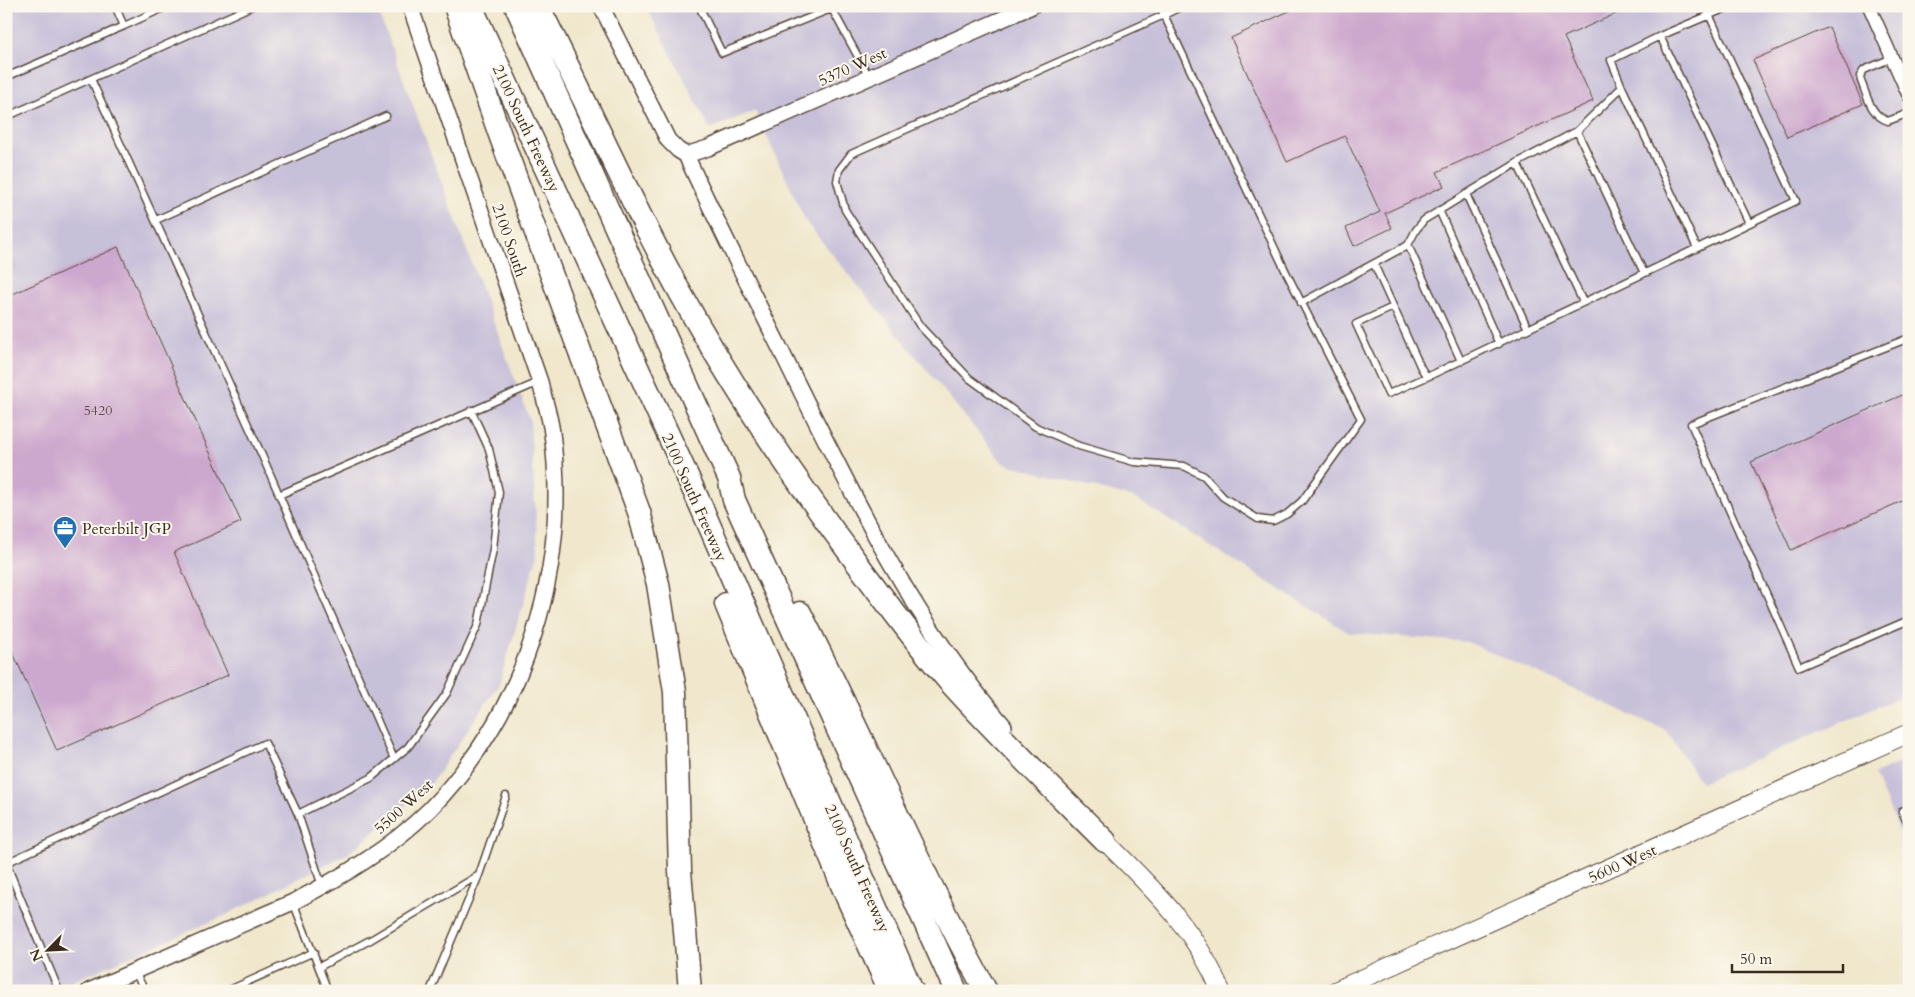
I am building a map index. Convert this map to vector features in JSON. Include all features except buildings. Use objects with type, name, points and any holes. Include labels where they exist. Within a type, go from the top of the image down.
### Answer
[{"type":"highway","points":[[455,6],[500,135],[639,512],[658,584],[675,692],[680,871],[690,991]]},
{"type":"highway","name":"2100 South Freeway","points":[[471,6],[700,504],[912,991]]},
{"type":"highway","points":[[516,6],[729,478],[828,666],[919,862],[986,991]]},
{"type":"highway","points":[[538,6],[620,175],[682,295],[738,390],[807,496],[905,627],[947,678],[985,721],[1105,841]]},
{"type":"highway","points":[[729,478],[734,500],[956,991]]},
{"type":"highway","points":[[700,504],[709,565],[847,897],[890,991]]},
{"type":"main road","name":"5600 West","points":[[1335,991],[1909,733]]},
{"type":"main road","points":[[1105,841],[1181,920],[1202,951],[1221,991]]},
{"type":"street","name":"2100 South","points":[[410,6],[540,382],[552,433],[556,490]]},
{"type":"street","points":[[601,6],[668,140],[678,150],[686,154],[837,463],[868,524],[909,593],[950,656],[996,717],[1105,841]]},
{"type":"street","name":"5370 West","points":[[686,154],[708,148],[1032,6]]},
{"type":"street","points":[[1869,6],[1909,96]]},
{"type":"street","name":"5500 West","points":[[89,991],[293,902],[323,887],[389,844],[429,810],[455,780],[486,738],[516,684],[536,631],[548,582],[555,535],[556,490]]},
{"type":"lane","points":[[115,6],[124,26]]},
{"type":"lane","points":[[6,117],[252,6]]},
{"type":"lane","points":[[699,6],[722,53],[833,7],[870,78]]},
{"type":"lane","points":[[1160,6],[1164,15],[1301,302],[1360,419],[1302,501],[1287,514],[1273,521],[1258,519],[1223,497],[1204,476],[1184,466],[1134,462],[1079,446],[1036,427],[969,378],[920,326],[845,210],[837,181],[839,170],[851,154],[1164,15],[1182,6]]},
{"type":"lane","points":[[1393,307],[1356,324],[1388,394],[1499,344],[1796,200],[1705,6]]},
{"type":"lane","points":[[1697,248],[1622,87],[1612,60],[1660,36],[1731,6]]},
{"type":"lane","points":[[6,77],[163,7]]},
{"type":"lane","points":[[1660,36],[1749,223]]},
{"type":"lane","points":[[1892,58],[1864,70],[1860,76],[1861,81],[1872,109],[1878,116],[1888,121],[1909,113]]},
{"type":"lane","points":[[91,79],[279,495],[394,759]]},
{"type":"lane","points":[[1301,302],[1408,245],[1416,230],[1439,210],[1517,163],[1577,131],[1622,87]]},
{"type":"lane","points":[[156,220],[386,116]]},
{"type":"lane","points":[[1577,131],[1644,273]]},
{"type":"lane","points":[[1517,163],[1583,302]]},
{"type":"lane","points":[[1466,194],[1528,329]]},
{"type":"lane","points":[[1439,210],[1499,344]]},
{"type":"lane","points":[[1408,245],[1461,361]]},
{"type":"lane","points":[[1374,264],[1421,368],[1429,376]]},
{"type":"lane","points":[[1909,338],[1691,424],[1799,666],[1909,620]]},
{"type":"lane","points":[[279,495],[471,410],[540,382]]},
{"type":"lane","points":[[298,814],[371,778],[408,747],[447,693],[480,621],[493,549],[500,492],[489,449],[471,410]]},
{"type":"lane","points":[[59,991],[6,863],[265,743],[298,814],[323,887]]},
{"type":"lane","points":[[430,991],[479,875],[506,796]]},
{"type":"lane","points":[[1909,808],[1902,811],[1909,827]]},
{"type":"lane","points":[[319,967],[372,939],[479,875]]},
{"type":"lane","points":[[293,902],[328,991]]},
{"type":"lane","points":[[228,991],[314,952]]},
{"type":"lane","points":[[135,971],[145,991]]},
{"type":"shaded area","points":[[6,6],[376,6],[530,420],[538,554],[499,684],[431,784],[349,853],[224,916],[51,991],[6,991]]},
{"type":"shaded area","points":[[646,6],[1909,6],[1909,693],[1701,783],[1667,731],[1468,642],[1349,633],[1134,498],[1003,463],[806,222],[755,111],[710,129]]},
{"type":"shaded area","points":[[1909,759],[1909,852],[1874,774]]},
{"type":"place","name":"Peterbilt JGP","points":[[65,549]]}]
